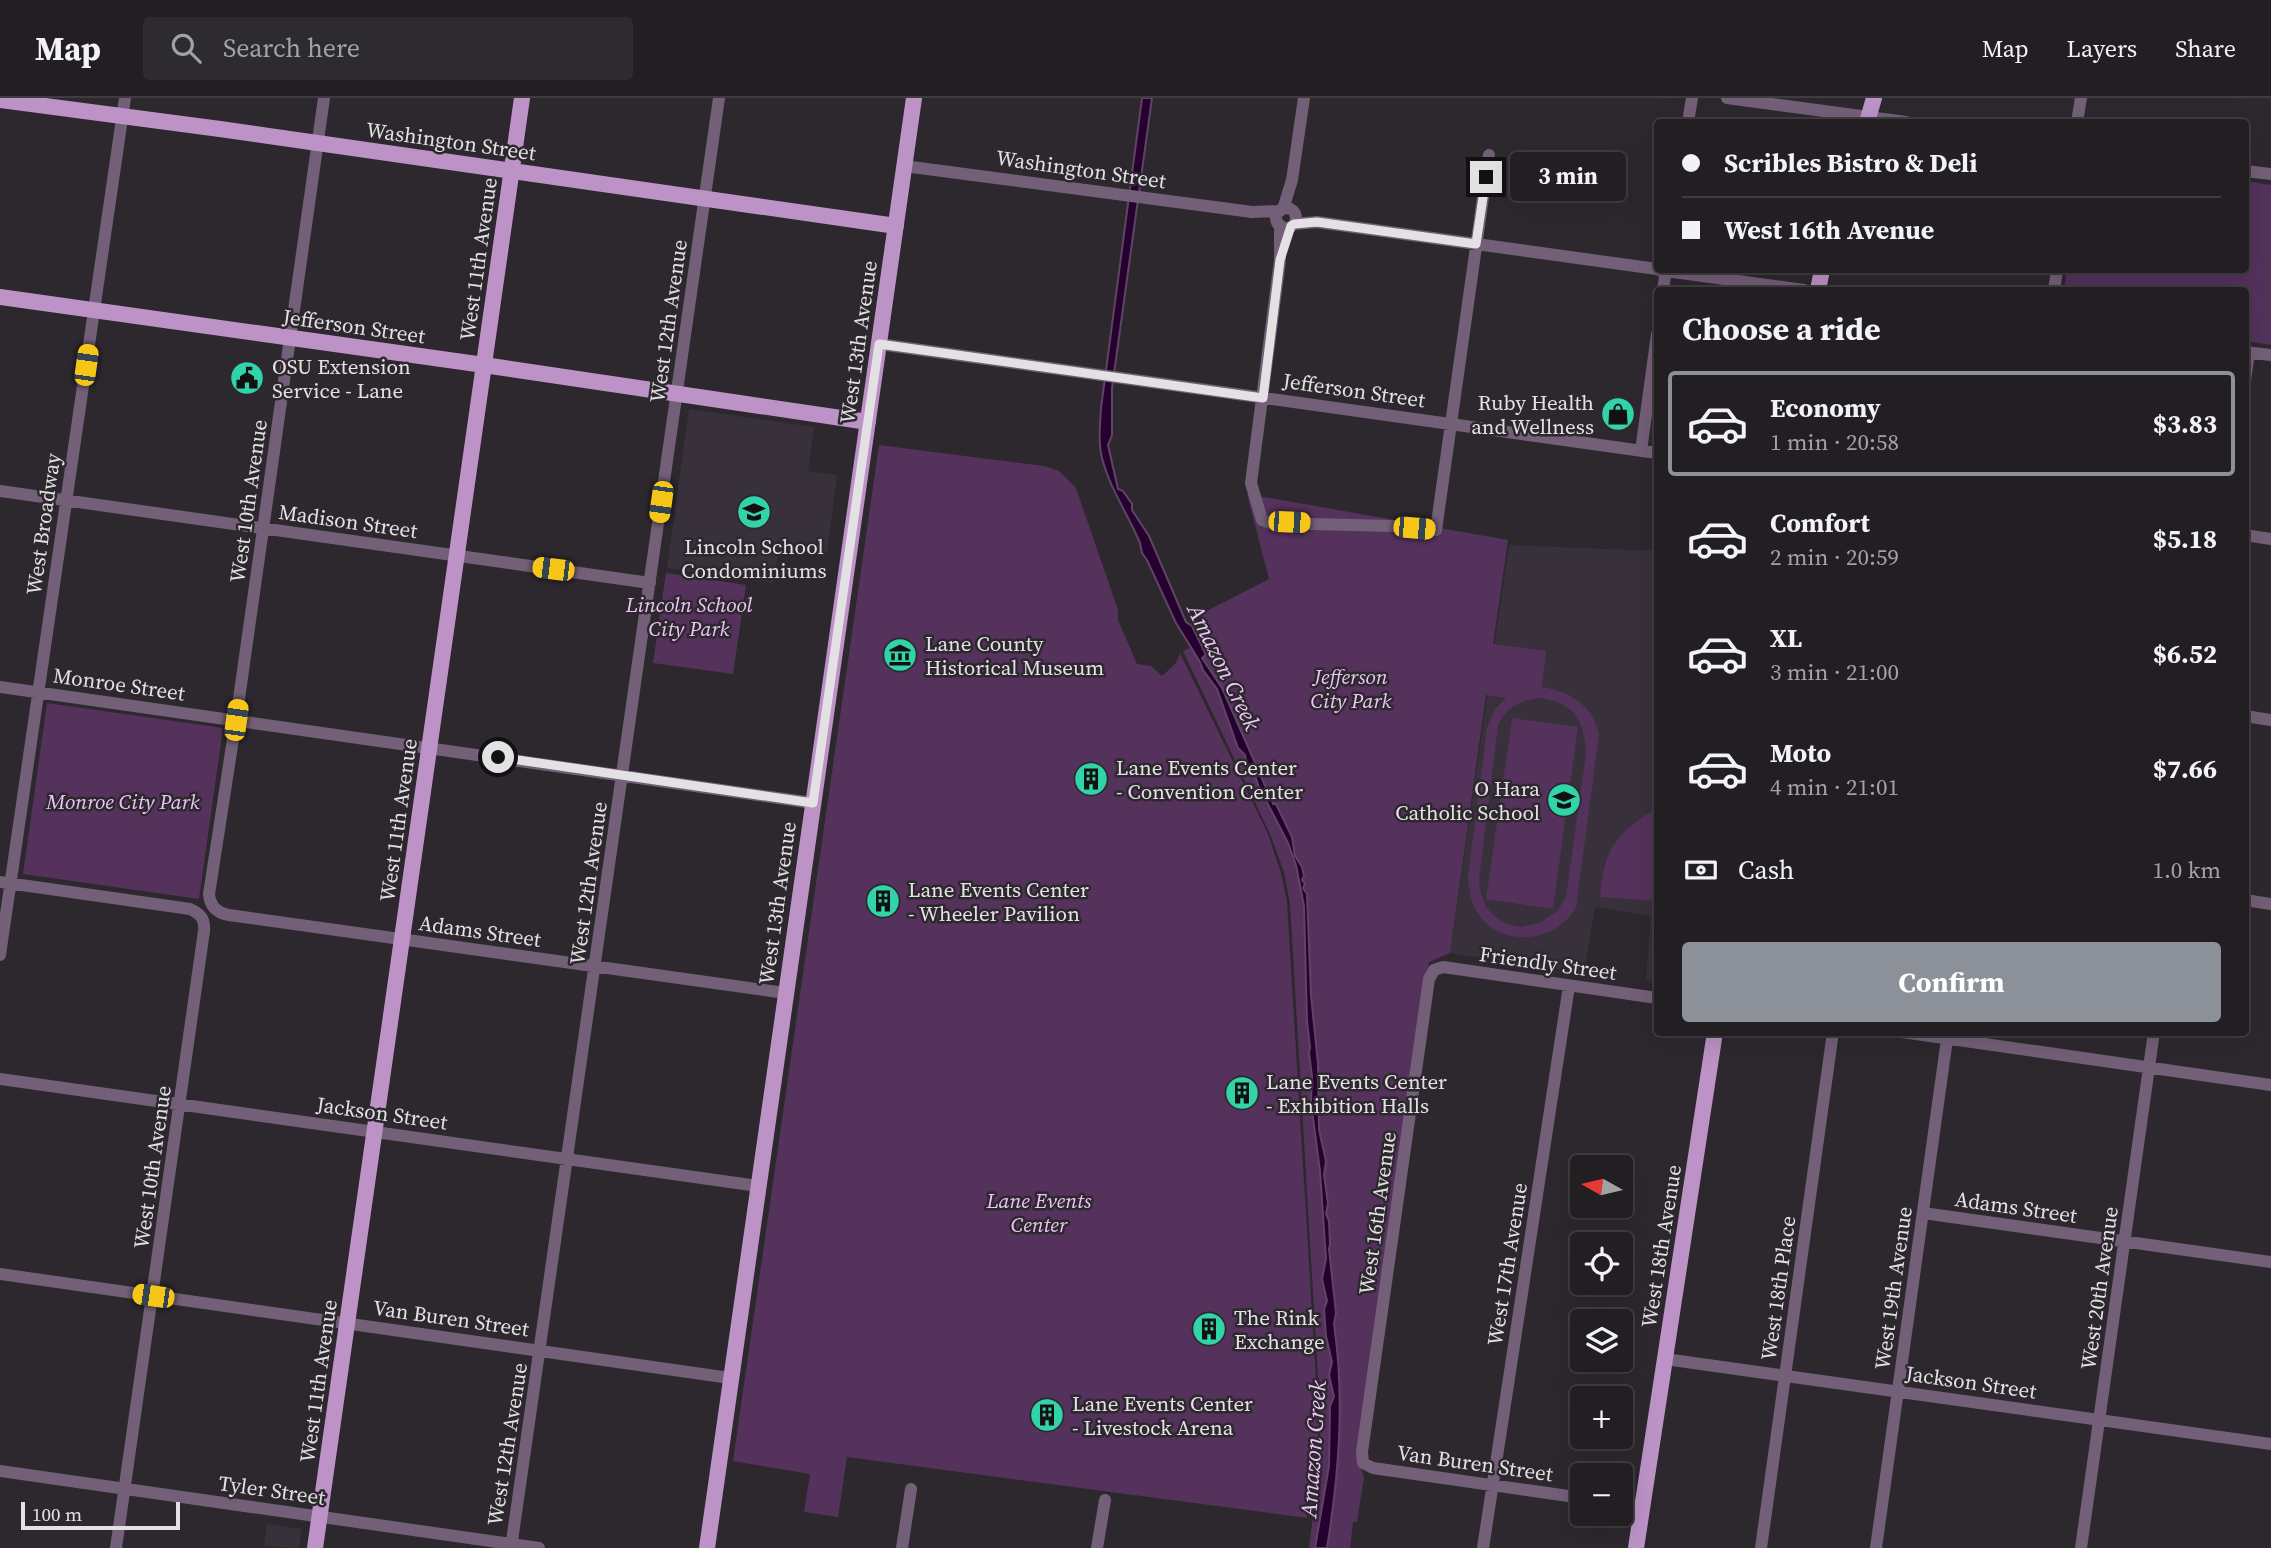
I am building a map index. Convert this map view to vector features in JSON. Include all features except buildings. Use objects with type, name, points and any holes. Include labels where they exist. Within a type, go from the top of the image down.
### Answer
[{"type":"main road","name":"West 11th Avenue","points":[[315,1548],[522,98]]},
{"type":"main road","name":"West 13th Avenue","points":[[707,1548],[914,98]]},
{"type":"main road","points":[[1868,119],[1874,98]]},
{"type":"main road","name":"Washington Street","points":[[0,100],[896,226]]},
{"type":"main road","name":"Jefferson Street","points":[[0,297],[868,422]]},
{"type":"main road","name":"West 18th Avenue","points":[[1636,1548],[1714,1036]]},
{"type":"street","name":"West Broadway","points":[[0,955],[5,883],[38,692],[125,98]]},
{"type":"street","name":"West 10th Avenue","points":[[214,907],[209,894],[324,98]]},
{"type":"street","name":"West 12th Avenue","points":[[511,1546],[719,98]]},
{"type":"street","points":[[1304,98],[1251,483],[1262,520],[1270,523],[1392,526],[1436,530],[1489,155]]},
{"type":"street","points":[[1688,119],[1692,98]]},
{"type":"street","points":[[1727,98],[1862,119]]},
{"type":"street","points":[[2078,119],[2081,98]]},
{"type":"street","name":"Washington Street","points":[[904,166],[1654,269]]},
{"type":"street","points":[[2249,171],[2271,174]]},
{"type":"street","name":"Washington Street","points":[[1683,273],[1783,287]]},
{"type":"street","name":"Jefferson Street","points":[[879,344],[1654,453]]},
{"type":"street","points":[[2249,352],[2271,355]]},
{"type":"street","points":[[1641,451],[1654,356]]},
{"type":"street","name":"Madison Street","points":[[0,491],[650,583]]},
{"type":"street","points":[[2249,536],[2271,539]]},
{"type":"street","name":"Monroe Street","points":[[0,687],[813,803]]},
{"type":"street","points":[[2249,717],[2271,720]]},
{"type":"street","name":"West 10th Avenue","points":[[5,883],[190,909],[203,917],[204,931],[181,1103],[116,1548]]},
{"type":"street","points":[[2249,901],[2271,904]]},
{"type":"street","name":"Adams Street","points":[[214,907],[229,915],[785,993]]},
{"type":"street","name":"Friendly Street","points":[[1434,970],[1443,967],[1654,998]]},
{"type":"street","name":"West 16th Avenue","points":[[1363,1463],[1362,1452],[1427,993],[1434,970]]},
{"type":"street","name":"West 17th Avenue","points":[[1483,1548],[1569,986]]},
{"type":"street","name":"West 18th Place","points":[[1761,1548],[1832,1036]]},
{"type":"street","points":[[1948,1036],[2271,1085]]},
{"type":"street","name":"West 19th Avenue","points":[[1876,1548],[1948,1036]]},
{"type":"street","name":"West 20th Avenue","points":[[2081,1548],[2154,1036]]},
{"type":"street","name":"Jackson Street","points":[[0,1079],[758,1186]]},
{"type":"street","name":"Adams Street","points":[[1923,1213],[2271,1262]]},
{"type":"street","name":"Van Buren Street","points":[[0,1274],[730,1378]]},
{"type":"street","name":"Jackson Street","points":[[1665,1359],[2271,1444]]},
{"type":"street","name":"Van Buren Street","points":[[1363,1463],[1373,1468],[1570,1496]]},
{"type":"street","name":"Tyler Street","points":[[0,1471],[539,1548]]},
{"type":"street","points":[[902,1548],[911,1489]]},
{"type":"street","points":[[1097,1548],[1105,1500]]},
{"type":"street","points":[[1633,1505],[1642,1506]]},
{"type":"shaded area","points":[[1142,98],[1152,98],[1112,388],[1112,435],[1108,445],[1118,489],[1123,491],[1132,504],[1132,510],[1149,536],[1186,622],[1192,626],[1206,655],[1202,658],[1222,688],[1273,804],[1276,804],[1292,837],[1295,856],[1304,876],[1302,880],[1307,894],[1311,995],[1318,1064],[1319,1130],[1326,1161],[1326,1214],[1329,1221],[1329,1249],[1336,1313],[1334,1324],[1340,1408],[1335,1492],[1327,1548],[1315,1548],[1329,1466],[1330,1406],[1334,1397],[1329,1375],[1332,1362],[1324,1309],[1327,1301],[1322,1279],[1326,1259],[1320,1171],[1311,1103],[1304,906],[1296,865],[1255,775],[1247,766],[1245,755],[1238,748],[1217,689],[1176,623],[1142,553],[1140,543],[1105,469],[1101,452],[1101,408]]},
{"type":"shaded area","name":"Lincoln School Condominiums","points":[[689,409],[814,427],[808,471],[837,475],[827,554],[779,548],[774,583],[667,568]]},
{"type":"shaded area","name":"O Hara Catholic School","points":[[1509,545],[1654,551],[1654,981],[1646,980],[1651,916],[1595,907],[1584,973],[1450,953]]},
{"type":"shaded area","points":[[267,1524],[301,1529],[299,1548],[264,1546]]},
{"type":"green space","points":[[2249,182],[2271,185],[2271,345],[2249,342],[2249,287],[2064,287],[2067,273],[2249,273]]},
{"type":"green space","name":"Lane Events Center","points":[[879,445],[1044,466],[1059,471],[1076,488],[1118,610],[1118,620],[1137,664],[1151,666],[1162,676],[1176,663],[1180,653],[1268,834],[1287,902],[1319,1429],[1307,1518],[847,1457],[838,1517],[804,1512],[810,1474],[733,1461]]},
{"type":"green space","name":"Jefferson City Park","points":[[1247,494],[1508,540],[1493,644],[1546,651],[1542,687],[1571,696],[1586,708],[1597,725],[1599,736],[1576,907],[1556,928],[1543,934],[1528,937],[1500,932],[1488,925],[1475,909],[1468,876],[1487,728],[1495,709],[1506,698],[1486,695],[1450,953],[1429,962],[1357,1456],[1364,1477],[1350,1548],[1309,1548],[1313,1516],[1309,1515],[1321,1427],[1290,904],[1284,872],[1270,834],[1183,651],[1211,639],[1201,614],[1269,579]],"holes":[[[1538,698],[1560,703],[1575,715],[1583,732],[1586,754],[1566,897],[1558,910],[1540,923],[1522,927],[1507,924],[1493,915],[1486,907],[1479,879],[1498,726],[1505,714],[1519,703]]]},
{"type":"green space","name":"Lincoln School City Park","points":[[666,573],[746,585],[733,674],[653,663]]},
{"type":"green space","name":"Monroe City Park","points":[[47,703],[223,728],[199,899],[23,874]]},
{"type":"green space","points":[[1512,718],[1578,727],[1553,909],[1486,899]]},
{"type":"green space","points":[[1654,810],[1654,901],[1600,897],[1608,856],[1620,836]]},
{"type":"place","name":"OSU Extension Service - Lane","points":[[247,378]]},
{"type":"place","name":"Ruby Health and Wellness","points":[[1618,414]]},
{"type":"place","name":"Lincoln School Condominiums","points":[[754,512]]},
{"type":"place","name":"Lane County Historical Museum","points":[[900,655]]},
{"type":"place","name":"Lane Events Center - Convention Center","points":[[1091,779]]},
{"type":"place","name":"O Hara Catholic School","points":[[1564,800]]},
{"type":"place","name":"Lane Events Center - Wheeler Pavilion","points":[[883,901]]},
{"type":"place","name":"Lane Events Center - Exhibition Halls","points":[[1242,1093]]},
{"type":"place","name":"The Rink Exchange","points":[[1209,1329]]},
{"type":"place","name":"Lane Events Center - Livestock Arena","points":[[1047,1415]]},
{"type":"route","points":[[498,757],[813,803],[879,344],[1263,398],[1280,260],[1291,226],[1317,222],[1476,244],[1486,177]]},
{"type":"water label","name":"Amazon Creek","points":[[1224,667]]},
{"type":"water label","name":"Amazon Creek","points":[[1313,1449]]}]
